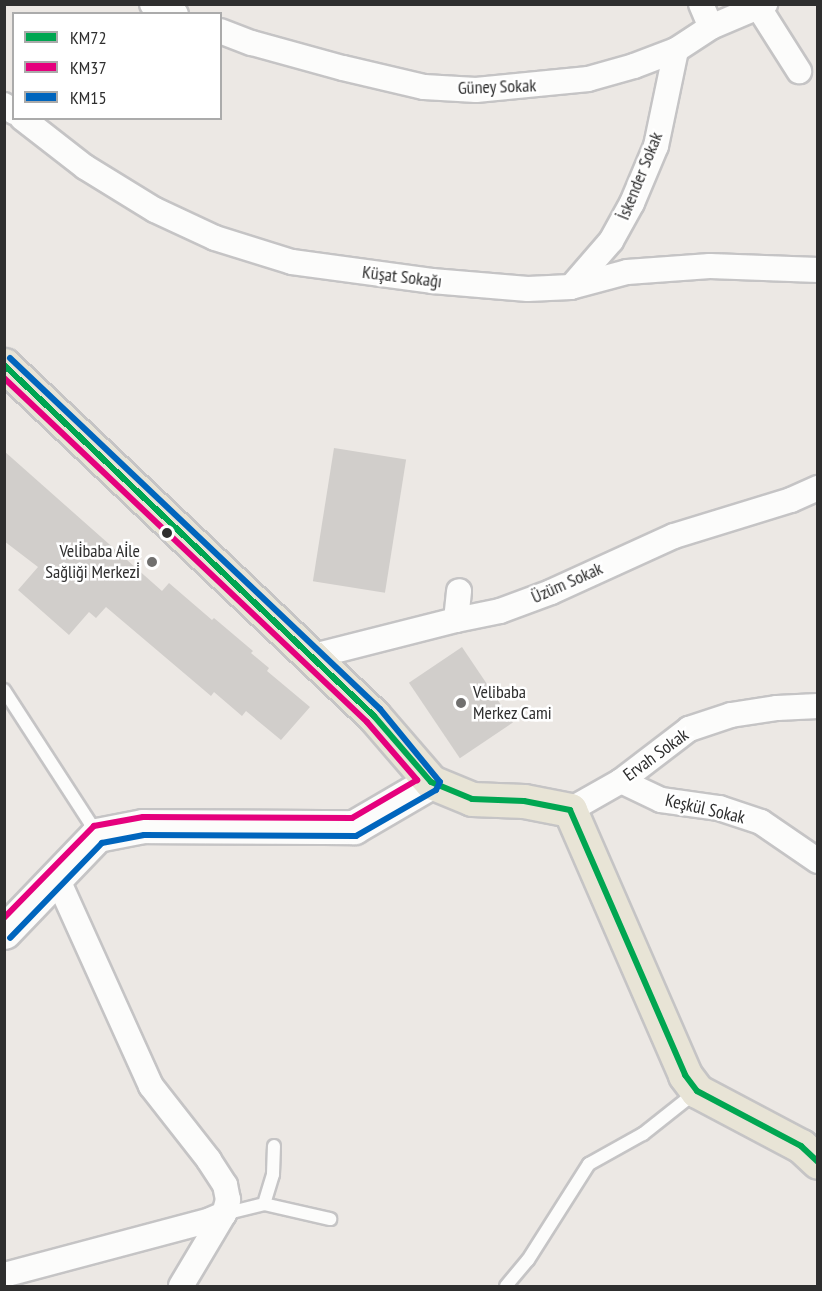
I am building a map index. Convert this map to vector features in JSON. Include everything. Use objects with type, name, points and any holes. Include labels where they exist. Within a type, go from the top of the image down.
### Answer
[{"type":"main road","points":[[4,364],[374,716],[431,782],[472,799],[524,801],[570,810],[657,1016],[685,1076],[696,1091],[801,1146],[818,1162]]},
{"type":"street","points":[[152,4],[171,12]]},
{"type":"street","points":[[701,4],[711,27]]},
{"type":"street","points":[[762,6],[799,71]]},
{"type":"street","name":"Güney Sokak","points":[[222,32],[252,43],[343,68],[424,87],[476,90],[588,79],[676,50],[711,27],[762,6]]},
{"type":"street","name":"İskender Sokak","points":[[571,287],[611,241],[632,203],[656,146],[676,50]]},
{"type":"street","name":"Küşat Sokağı","points":[[25,120],[85,167],[155,210],[215,238],[292,262],[432,281],[528,289],[571,287],[627,272],[710,266],[818,270]]},
{"type":"street","name":"Üzüm Sokak","points":[[310,657],[500,611],[551,592],[674,536],[791,500],[818,488]]},
{"type":"street","points":[[791,500],[818,502]]},
{"type":"street","points":[[456,620],[459,591]]},
{"type":"street","name":"Ervah Sokak","points":[[570,810],[621,781],[689,729],[731,715],[777,708],[818,706]]},
{"type":"street","name":"Keşkül Sokak","points":[[621,781],[661,800],[719,808],[761,822],[818,861]]},
{"type":"street","points":[[4,932],[97,835],[143,826],[354,827],[431,782]]},
{"type":"street","points":[[57,878],[151,1086],[225,1185],[228,1200],[224,1214],[181,1287]]},
{"type":"street","points":[[4,1275],[193,1225],[224,1214]]},
{"type":"lane","points":[[4,690],[97,835]]},
{"type":"lane","points":[[506,1287],[528,1260],[590,1164],[643,1134],[696,1091]]},
{"type":"lane","points":[[264,1204],[273,1174],[274,1146]]},
{"type":"lane","points":[[224,1214],[264,1204],[330,1219]]},
{"type":"building","points":[[334,448],[406,459],[385,593],[313,581]]},
{"type":"building","points":[[4,451],[162,591],[169,583],[212,620],[214,618],[253,651],[251,653],[269,668],[267,671],[310,707],[281,740],[246,711],[242,716],[214,692],[211,696],[106,607],[96,618],[89,612],[69,635],[18,590],[38,567],[4,541]]},
{"type":"building","name":"Velibaba Merkez Cami","points":[[462,647],[513,722],[460,758],[409,683]]},
{"type":"transit line","name":"KM15","points":[[10,358],[380,709],[440,782],[436,790],[356,836],[144,835],[102,843],[10,938]]},
{"type":"transit line","name":"KM72","points":[[4,365],[374,716],[431,782],[472,799],[524,801],[570,810],[685,1075],[697,1091],[801,1146],[818,1162]]},
{"type":"transit line","name":"KM37","points":[[4,378],[367,722],[417,780],[352,818],[143,817],[94,826],[4,918]]},
{"type":"place","name":"Veli̇baba Ai̇le Sağliği Merkezi̇","points":[[152,562]]},
{"type":"place","name":"Velibaba Merkez Cami","points":[[461,703]]}]
